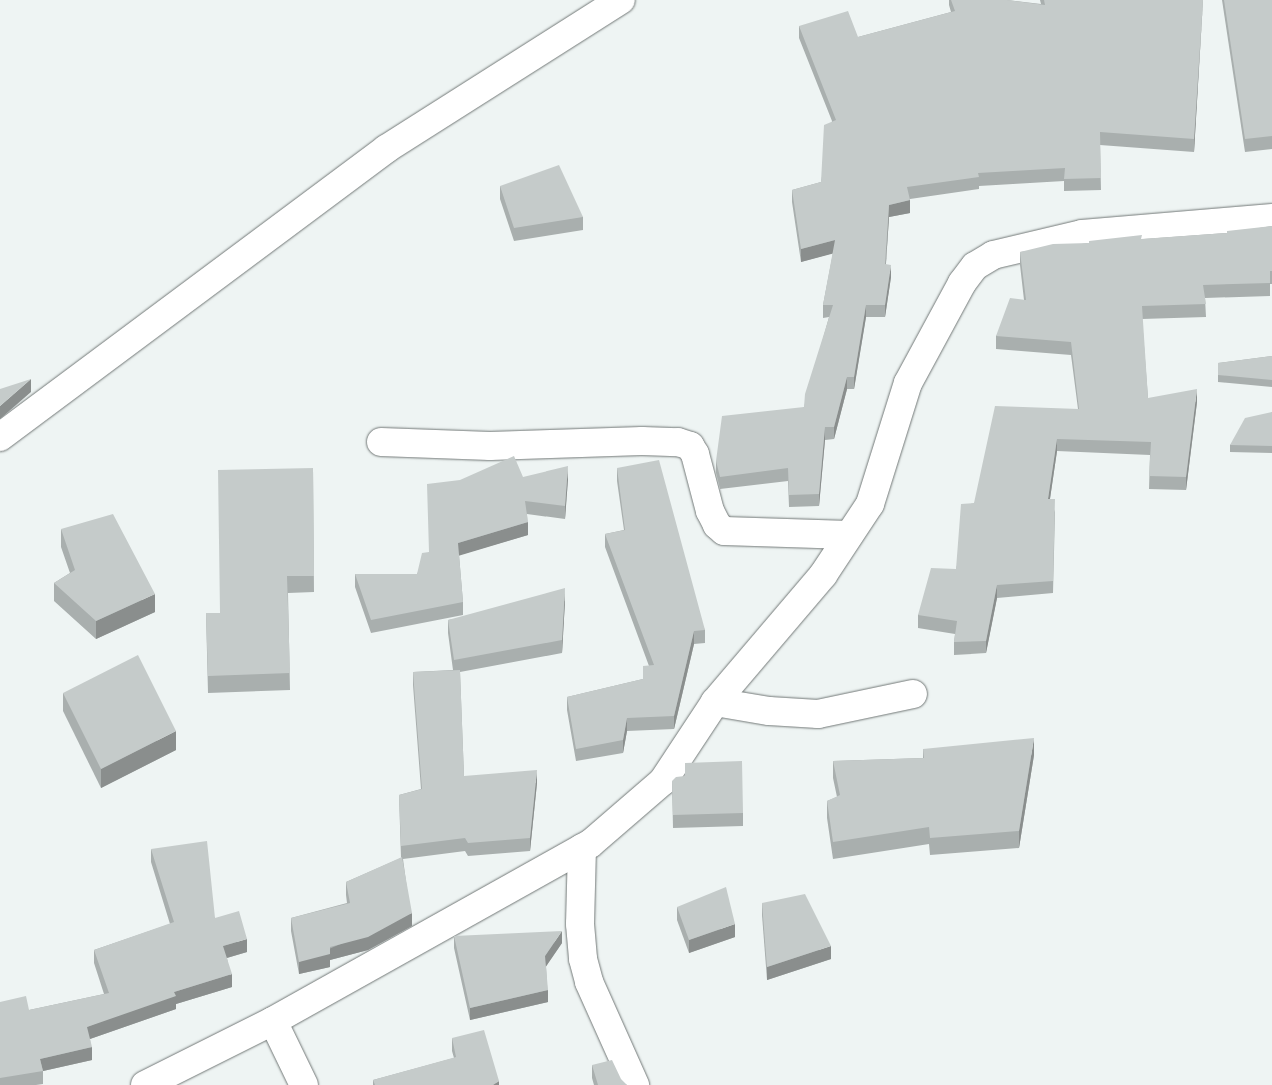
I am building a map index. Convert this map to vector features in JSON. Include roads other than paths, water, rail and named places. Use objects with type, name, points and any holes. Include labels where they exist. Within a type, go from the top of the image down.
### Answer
[{"type":"street","points":[[0,437],[386,148],[621,0]]},
{"type":"street","points":[[145,1085],[273,1021],[582,848],[663,781],[715,702],[823,575],[870,504],[908,383],[962,284],[975,266],[993,255],[1082,234],[1272,218]]},
{"type":"street","points":[[381,442],[490,446],[642,441],[684,443],[690,446],[695,454],[710,511],[717,525],[724,531],[849,535]]},
{"type":"street","points":[[715,702],[769,711],[818,714],[913,694]]},
{"type":"street","points":[[582,848],[580,924],[583,959],[589,982],[635,1085]]},
{"type":"street","points":[[273,1021],[304,1085]]}]
